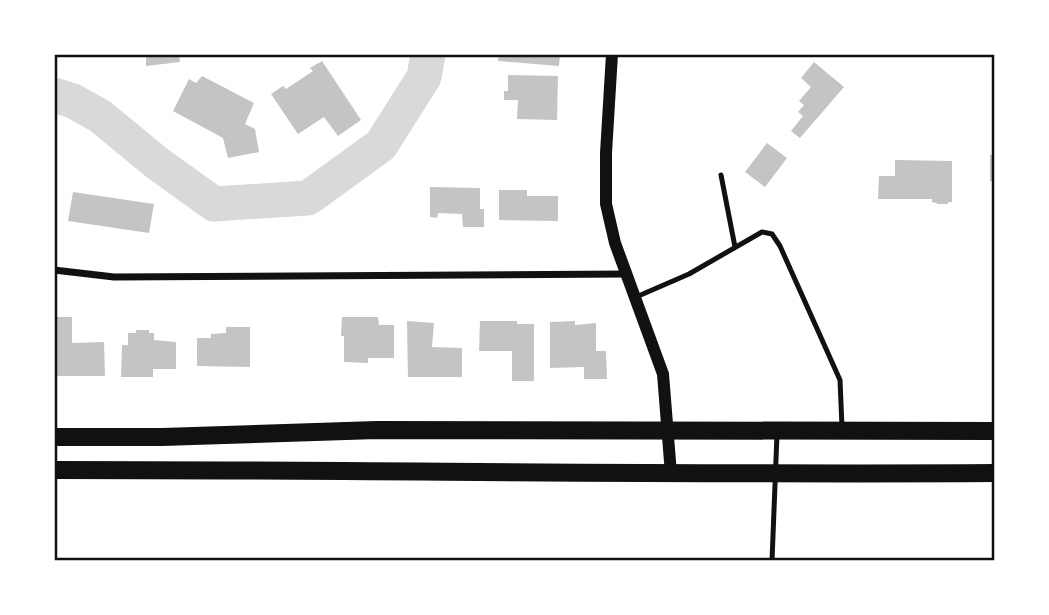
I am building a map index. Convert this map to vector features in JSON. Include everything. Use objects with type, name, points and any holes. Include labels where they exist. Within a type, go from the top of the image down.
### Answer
[{"type":"main road","points":[[54,436],[377,430],[995,431]]},
{"type":"main road","points":[[54,470],[777,475],[995,473]]},
{"type":"street","points":[[612,54],[606,205],[615,243],[663,374],[671,474]]},
{"type":"street","points":[[54,270],[114,277],[627,274]]},
{"type":"lane","points":[[721,175],[735,247]]},
{"type":"lane","points":[[636,297],[689,274],[762,232],[772,234],[780,246],[840,380],[842,431]]},
{"type":"lane","points":[[772,561],[777,431]]},
{"type":"building","points":[[146,54],[179,54],[180,62],[146,66]]},
{"type":"building","points":[[499,54],[560,54],[559,66],[498,61]]},
{"type":"building","points":[[322,61],[361,120],[338,136],[324,117],[298,134],[271,94],[283,86],[286,89],[313,71],[310,68]]},
{"type":"building","points":[[814,62],[844,87],[800,138],[791,131],[803,116],[798,112],[804,105],[799,101],[811,87],[801,78]]},
{"type":"building","points":[[508,75],[558,76],[557,120],[517,119],[518,100],[504,100],[504,91],[508,91]]},
{"type":"building","points":[[202,76],[254,103],[245,124],[255,129],[259,152],[228,158],[223,138],[173,111],[189,79],[196,83]]},
{"type":"building","points":[[767,143],[787,158],[765,187],[745,172]]},
{"type":"building","points":[[990,155],[995,155],[995,181],[990,181]]},
{"type":"building","points":[[895,160],[952,161],[952,202],[937,204],[932,202],[932,199],[878,199],[879,176],[895,176]]},
{"type":"building","points":[[430,187],[480,188],[480,209],[484,209],[484,227],[463,227],[462,214],[438,213],[437,218],[430,217]]},
{"type":"building","points":[[499,190],[527,190],[527,196],[558,196],[558,221],[499,220]]},
{"type":"building","points":[[73,192],[154,204],[149,233],[68,221]]},
{"type":"building","points":[[54,317],[72,317],[72,343],[104,342],[105,376],[54,376]]},
{"type":"building","points":[[342,317],[378,317],[379,325],[394,325],[394,358],[368,358],[368,363],[344,362]]},
{"type":"building","points":[[407,321],[434,323],[432,347],[462,348],[462,377],[408,377]]},
{"type":"building","points":[[480,321],[534,324],[534,381],[512,381],[512,351],[479,351]]},
{"type":"building","points":[[575,321],[575,325],[596,323],[596,351],[606,351],[607,379],[584,379],[584,367],[550,368],[550,322]]},
{"type":"building","points":[[226,327],[250,327],[250,367],[197,366],[197,338],[211,338],[211,334],[226,333]]},
{"type":"building","points":[[136,330],[149,330],[149,333],[154,333],[154,340],[176,342],[176,369],[153,369],[153,377],[121,377],[122,345],[128,345],[128,333],[136,333]]},
{"type":"waterway","points":[[54,95],[73,101],[100,116],[157,163],[214,204],[308,198],[381,145],[424,77],[428,54]]}]
